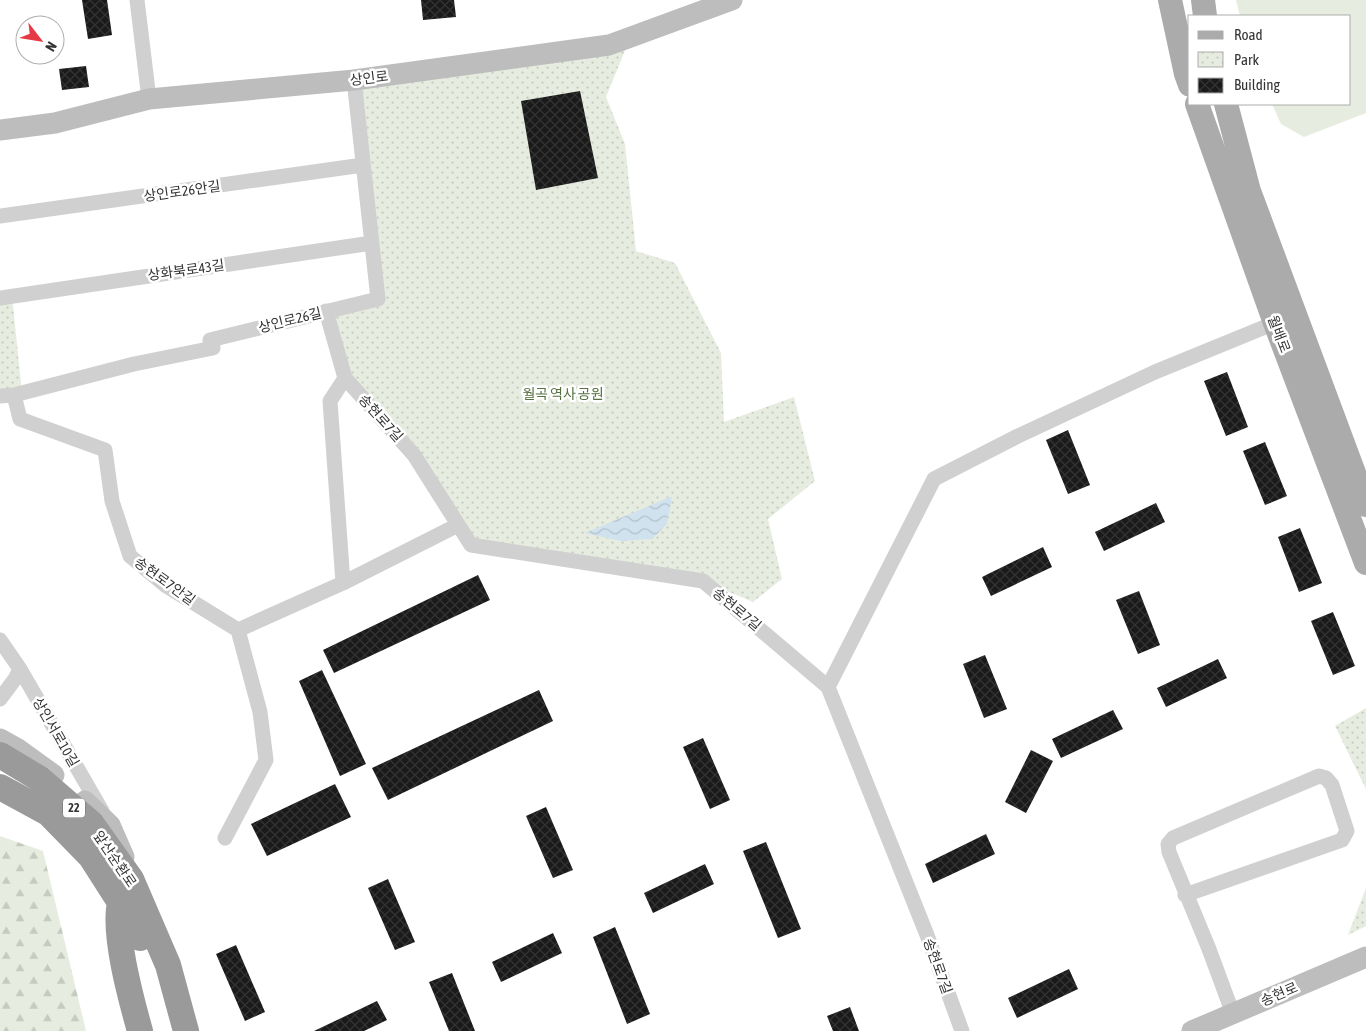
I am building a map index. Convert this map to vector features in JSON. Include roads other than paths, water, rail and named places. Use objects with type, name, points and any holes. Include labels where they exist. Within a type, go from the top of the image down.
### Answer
[{"type":"highway","name":"앞산순환로","points":[[0,755],[40,779],[90,823],[126,893],[168,965],[186,1031]]},
{"type":"highway","name":"앞산순환로","points":[[0,787],[48,813],[126,893],[130,918],[154,966],[170,1031]]},
{"type":"highway","points":[[140,1031],[121,944],[117,916],[126,893],[156,917],[168,938],[194,1031]]},
{"type":"main road","name":"상인로","points":[[0,130],[55,123],[149,99],[354,80],[609,44],[732,0]]},
{"type":"main road","points":[[1170,0],[1188,80]]},
{"type":"main road","points":[[1203,0],[1205,15]]},
{"type":"main road","name":"월배로","points":[[1196,105],[1275,324],[1366,563]]},
{"type":"main road","name":"월배로","points":[[1226,105],[1249,191],[1366,505]]},
{"type":"main road","points":[[0,739],[18,749],[55,776],[110,825],[127,863],[126,893]]},
{"type":"main road","points":[[0,797],[49,830],[80,862],[126,893]]},
{"type":"main road","name":"송현로","points":[[1192,1031],[1364,963]]},
{"type":"street","points":[[137,0],[149,99]]},
{"type":"street","name":"상인로26길","points":[[7,396],[134,364],[213,348],[210,340],[378,299],[354,80]]},
{"type":"street","name":"상인로26안길","points":[[0,216],[363,166]]},
{"type":"street","name":"상화북로43길","points":[[0,298],[372,242]]},
{"type":"street","name":"송현로7길","points":[[326,311],[345,378],[414,455],[471,545],[703,581],[828,687],[927,935],[962,1031]]},
{"type":"street","points":[[828,687],[934,480],[1018,436],[1155,372],[1275,324]]},
{"type":"street","points":[[343,583],[330,401],[345,378]]},
{"type":"street","name":"송현로7안길","points":[[7,396],[20,419],[105,450],[112,501],[130,556],[165,584],[238,630]]},
{"type":"street","points":[[225,838],[266,760],[260,712],[238,630],[343,583],[458,525]]},
{"type":"street","name":"상인서로10길","points":[[0,640],[20,669],[110,825]]},
{"type":"street","points":[[0,699],[20,669]]},
{"type":"street","points":[[1185,895],[1342,840],[1347,830],[1332,785],[1326,778],[1319,776],[1173,838],[1168,844],[1169,852],[1185,895],[1209,949],[1233,1014]]},
{"type":"water","points":[[672,497],[667,524],[652,539],[621,541],[585,533]]},
{"type":"park label","name":"월곡 역사 공원","points":[[563,394]]}]
